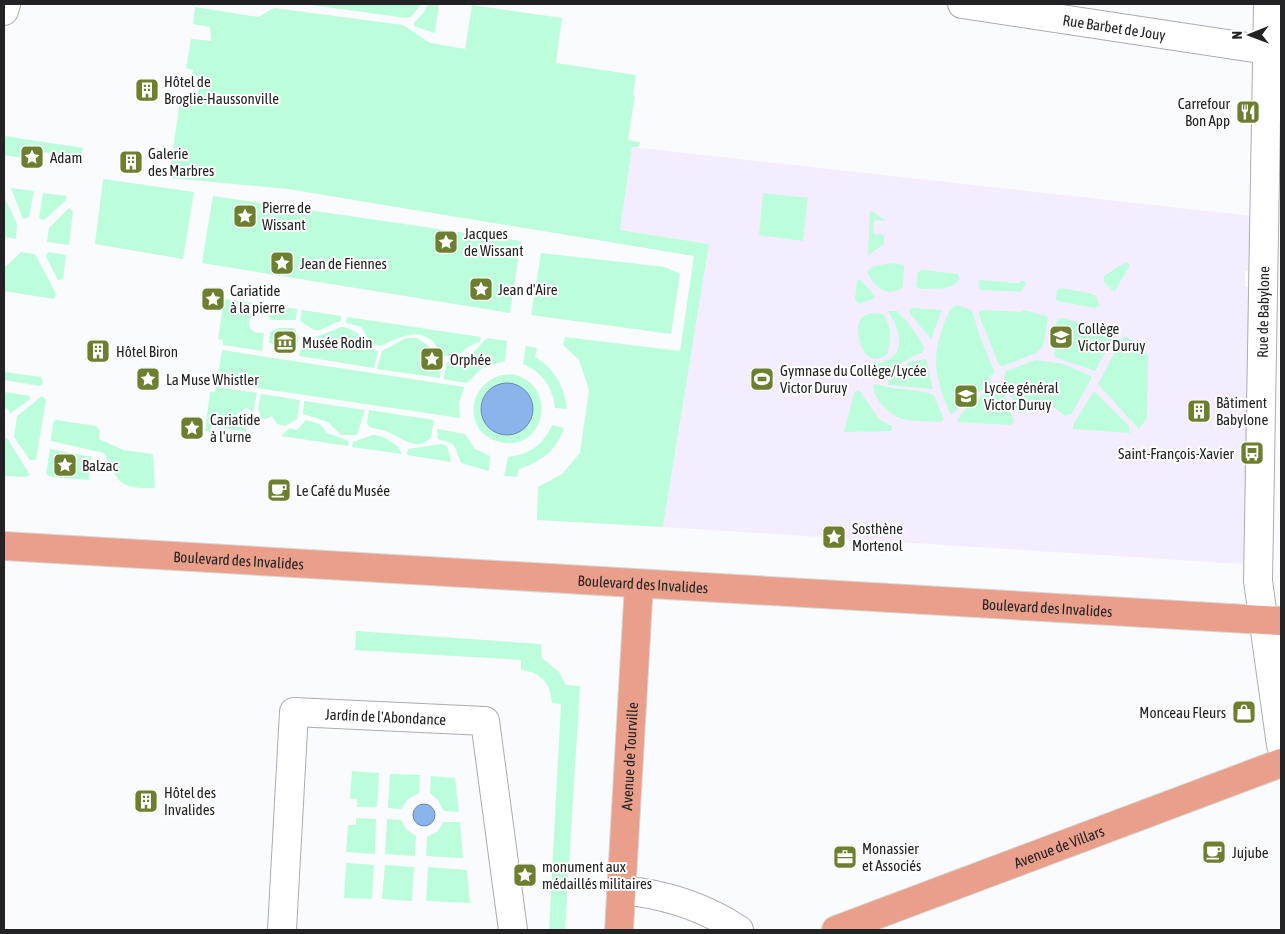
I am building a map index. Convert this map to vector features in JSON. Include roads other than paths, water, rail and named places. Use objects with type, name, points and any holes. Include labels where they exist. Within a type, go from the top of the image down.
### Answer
[{"type":"main road","name":"Boulevard des Invalides","points":[[4,546],[1272,620]]},
{"type":"main road","name":"Avenue de Tourville","points":[[619,930],[639,584]]},
{"type":"main road","name":"Avenue de Villars","points":[[836,930],[1281,763]]},
{"type":"street","points":[[4,10],[6,4]]},
{"type":"street","name":"Rue Barbet de Jouy","points":[[962,4],[1266,50]]},
{"type":"street","name":"Rue de Babylone","points":[[1268,4],[1266,50],[1272,275],[1258,581],[1272,620],[1281,745]]},
{"type":"street","name":"Jardin de l'Abondance","points":[[282,930],[294,712],[485,721],[513,930]]},
{"type":"street","points":[[621,890],[660,895],[697,906],[739,930]]},
{"type":"water","points":[[507,383],[517,385],[525,391],[531,399],[533,409],[531,419],[525,427],[517,433],[507,435],[497,433],[489,427],[483,419],[481,409],[483,399],[489,391],[497,385]]},
{"type":"water","points":[[424,804],[432,807],[435,815],[432,823],[424,826],[416,823],[413,815],[416,807]]},
{"type":"place","name":"Hôtel de Broglie-Haussonville","points":[[147,90]]},
{"type":"place","name":"Carrefour Bon App","points":[[1248,112]]},
{"type":"place","name":"Adam","points":[[32,157]]},
{"type":"place","name":"Galerie des Marbres","points":[[131,162]]},
{"type":"place","name":"Pierre de Wissant","points":[[245,216]]},
{"type":"place","name":"Jacques de Wissant","points":[[446,242]]},
{"type":"place","name":"Jean de Fiennes","points":[[282,263]]},
{"type":"place","name":"Jean d'Aire","points":[[481,289]]},
{"type":"place","name":"Cariatide à la pierre","points":[[213,299]]},
{"type":"place","name":"Collège Victor Duruy","points":[[1061,337]]},
{"type":"place","name":"Musée Rodin","points":[[285,342]]},
{"type":"place","name":"Hôtel Biron","points":[[98,351]]},
{"type":"place","name":"Orphée","points":[[432,359]]},
{"type":"place","name":"La Muse Whistler","points":[[148,379]]},
{"type":"place","name":"Gymnase du Collège/Lycée Victor Duruy","points":[[762,379]]},
{"type":"place","name":"Lycée général Victor Duruy","points":[[966,396]]},
{"type":"place","name":"Bâtiment Babylone","points":[[1199,411]]},
{"type":"place","name":"Cariatide à l'urne","points":[[192,428]]},
{"type":"place","name":"Saint-François-Xavier","points":[[1252,453]]},
{"type":"place","name":"Balzac","points":[[65,465]]},
{"type":"place","name":"Le Café du Musée","points":[[279,490]]},
{"type":"place","name":"Sosthène Mortenol","points":[[834,537]]},
{"type":"place","name":"Monceau Fleurs","points":[[1244,712]]},
{"type":"place","name":"Hôtel des Invalides","points":[[146,801]]},
{"type":"place","name":"Jujube","points":[[1214,852]]},
{"type":"place","name":"Monassier et Associés","points":[[845,857]]},
{"type":"place","name":"monument aux médaillés militaires","points":[[525,875]]}]
